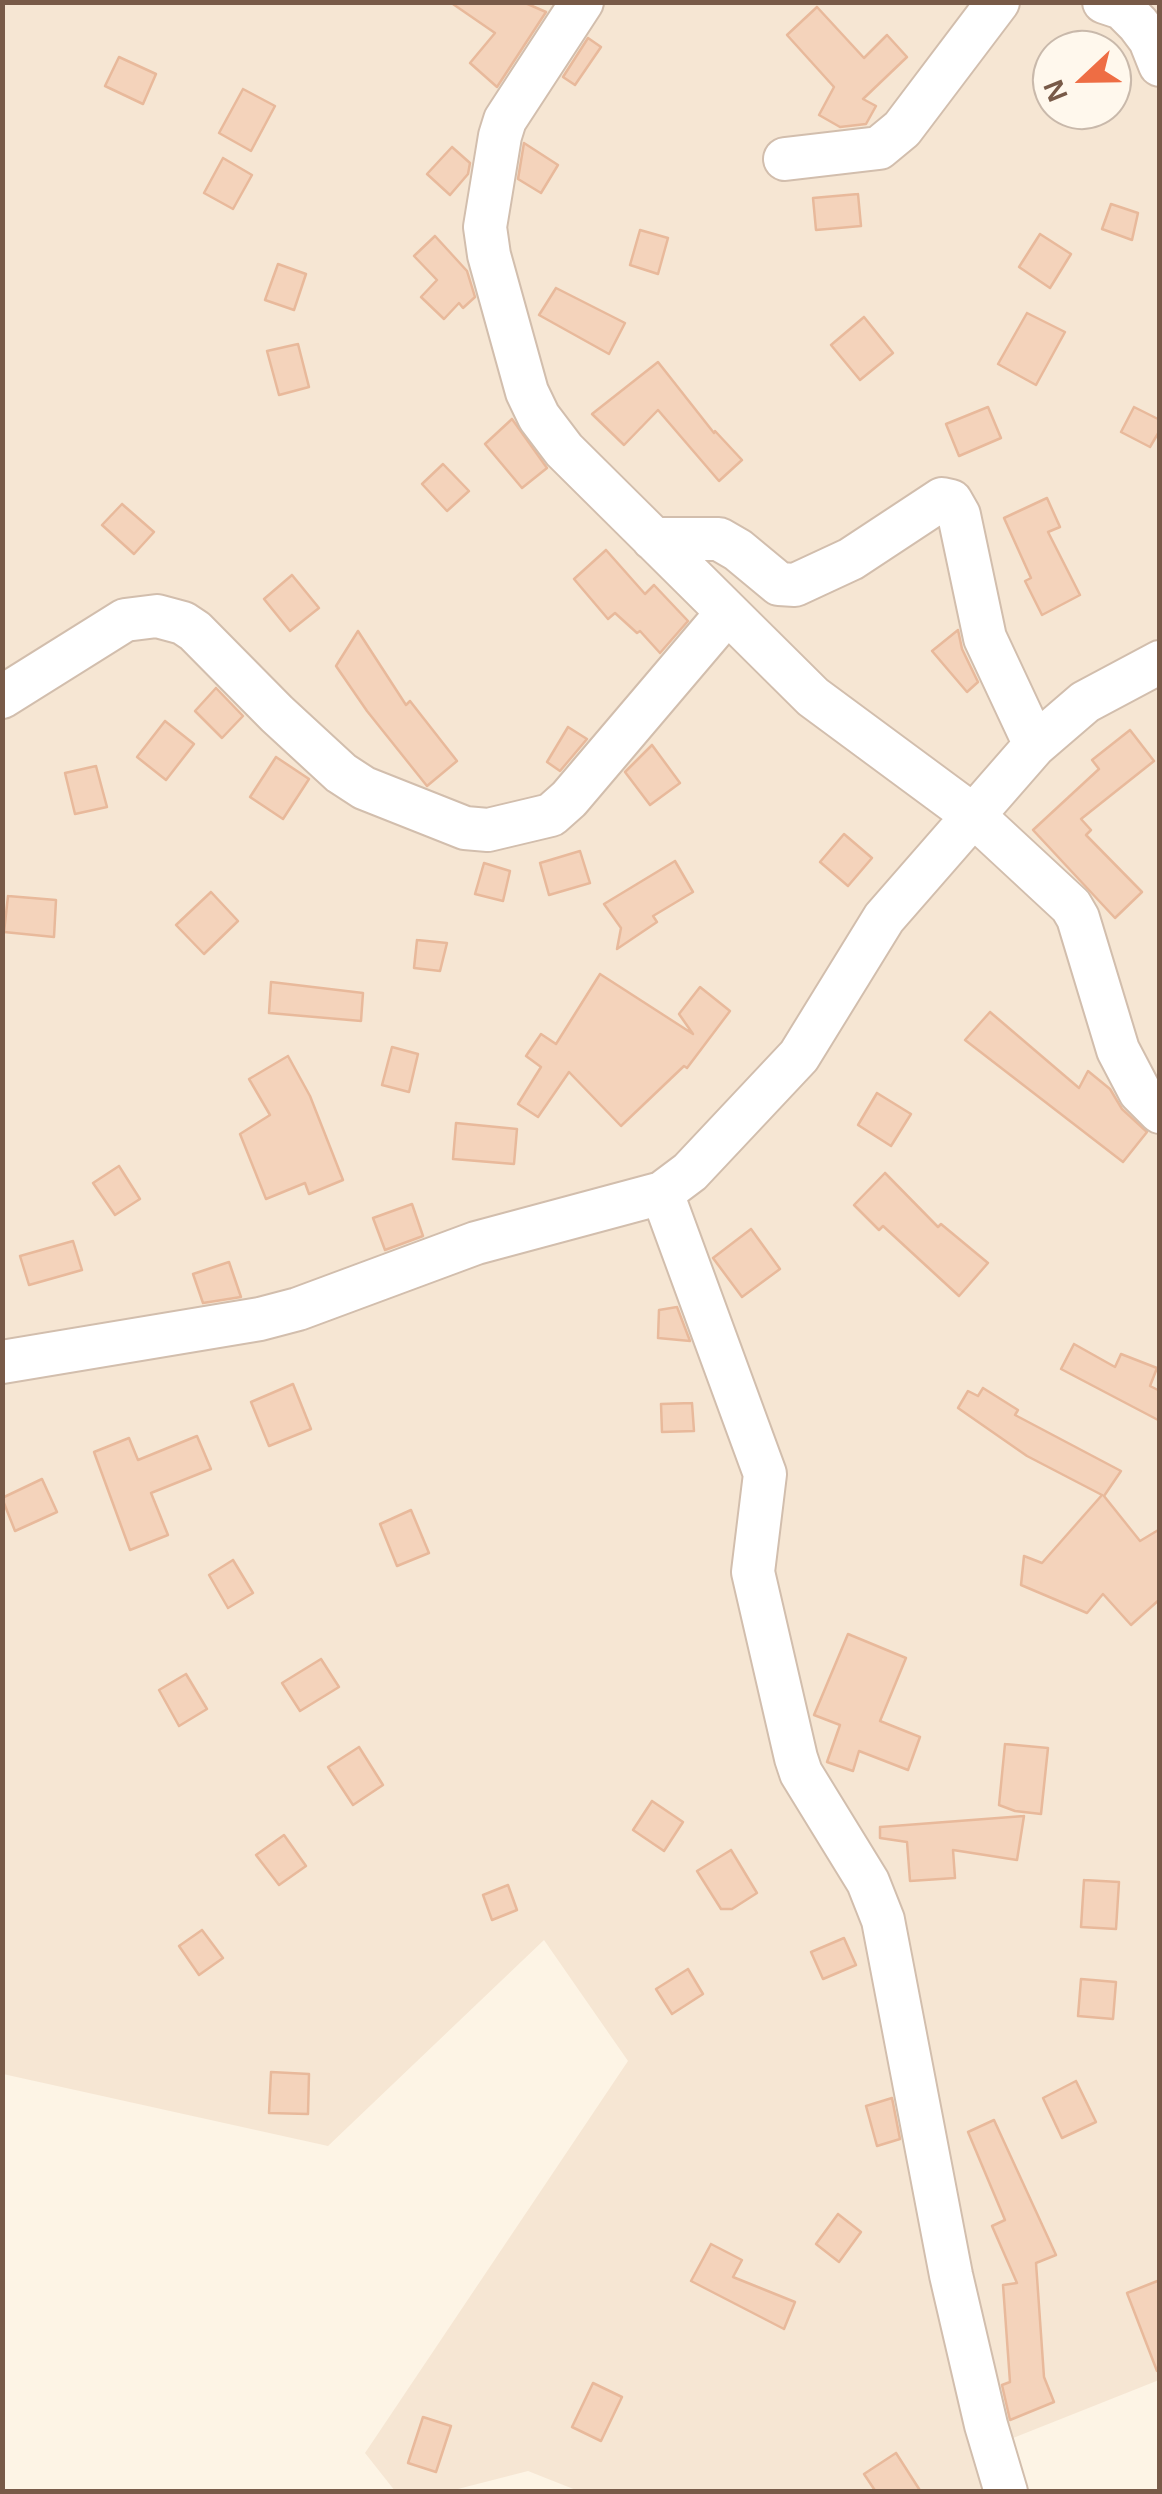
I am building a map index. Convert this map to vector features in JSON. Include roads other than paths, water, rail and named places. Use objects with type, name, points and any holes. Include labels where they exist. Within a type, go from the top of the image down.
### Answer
[{"type":"street","points":[[582,2],[505,120],[485,228],[488,255],[527,392],[539,417],[564,450],[813,697],[974,816],[1070,906],[1078,918],[1118,1050],[1140,1092],[1160,1112]]},
{"type":"street","points":[[784,159],[879,148],[902,129],[998,2]]},
{"type":"street","points":[[1117,4],[1150,40],[1160,65]]},
{"type":"street","points":[[653,539],[719,539],[779,584],[795,586],[851,559],[942,499],[951,502],[959,514],[985,638],[1034,745]]},
{"type":"street","points":[[2,696],[125,620],[157,616],[195,631],[277,714],[341,773],[364,788],[465,828],[488,830],[551,815],[570,799],[727,613]]},
{"type":"street","points":[[8,1355],[279,1314],[476,1243],[662,1192],[690,1172],[799,1056],[884,918],[1034,745],[1085,702],[1160,662]]},
{"type":"street","points":[[662,1192],[765,1474],[753,1572],[796,1758],[801,1773],[868,1882],[883,1920],[951,2275],[1006,2492]]}]
